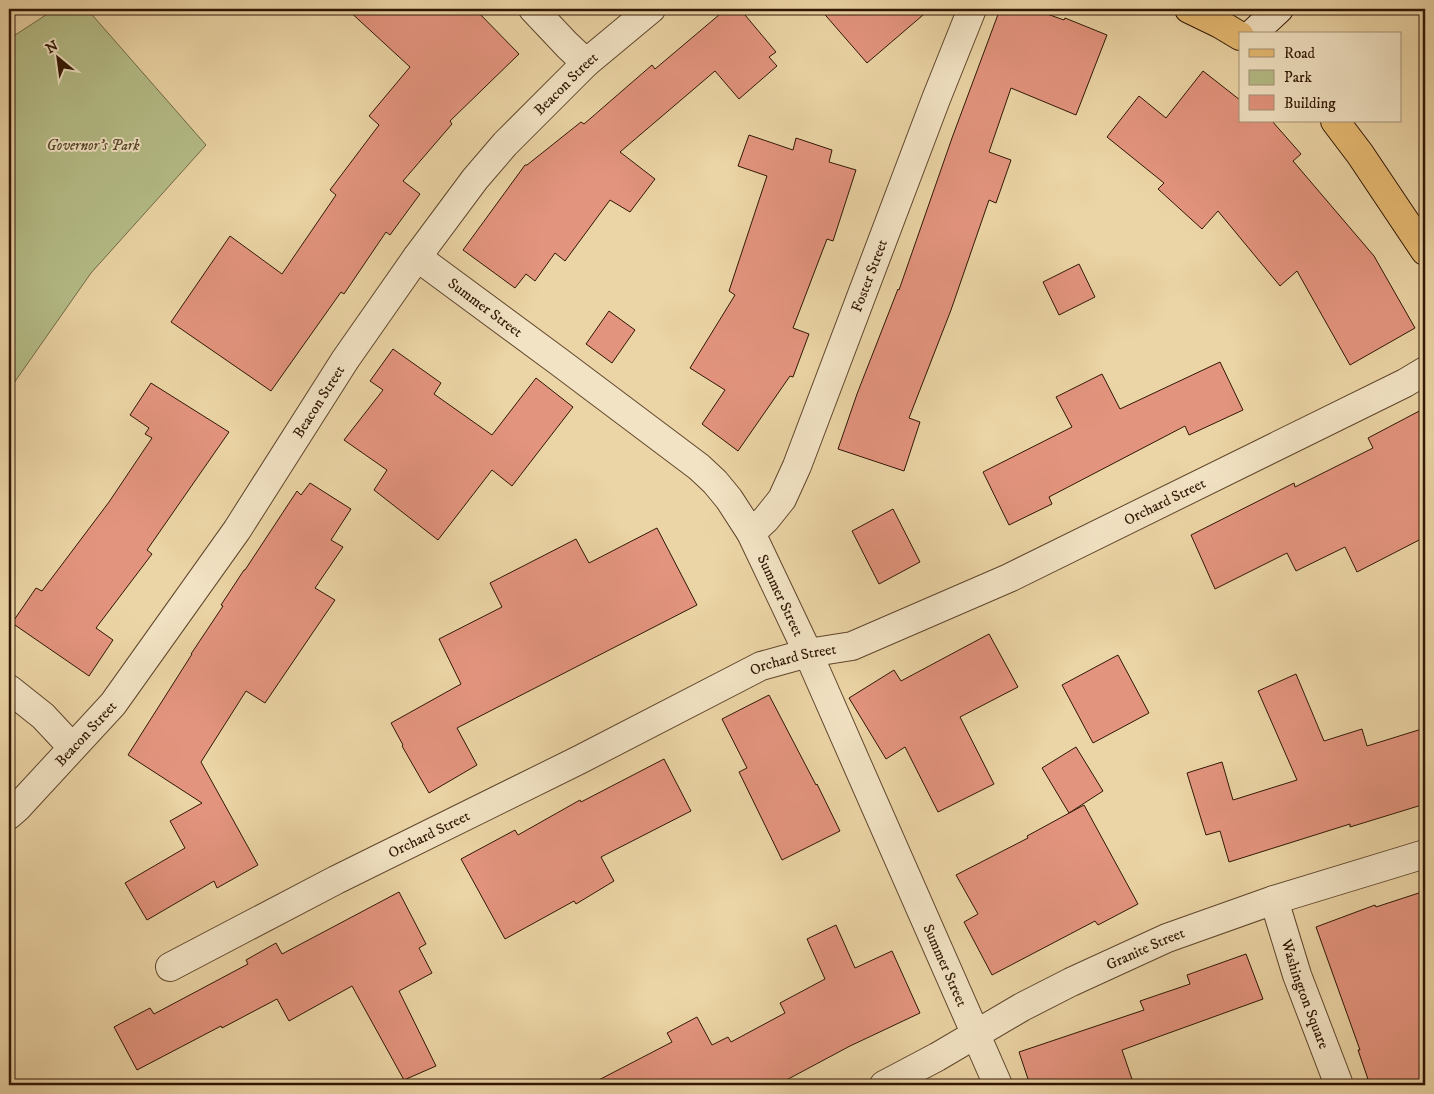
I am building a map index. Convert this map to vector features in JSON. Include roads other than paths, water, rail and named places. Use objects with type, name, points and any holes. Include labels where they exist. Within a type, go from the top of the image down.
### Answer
[{"type":"main road","points":[[1190,9],[1239,35]]},
{"type":"main road","points":[[1336,122],[1360,154],[1425,251]]},
{"type":"street","points":[[532,9],[586,63]]},
{"type":"street","name":"Beacon Street","points":[[9,815],[113,704],[237,530],[345,360],[416,257],[475,178],[505,144],[586,63],[651,9]]},
{"type":"street","name":"Foster Street","points":[[751,533],[766,519],[782,499],[797,466],[972,9]]},
{"type":"street","points":[[1254,32],[1279,9]]},
{"type":"street","name":"Summer Street","points":[[416,257],[698,467],[715,482],[729,499],[751,533],[808,652],[998,1085]]},
{"type":"street","name":"Orchard Street","points":[[170,967],[336,880],[579,760],[761,666],[808,652],[852,646],[1009,578],[1405,383],[1425,371]]},
{"type":"street","points":[[9,689],[43,716],[72,747]]},
{"type":"street","name":"Granite Street","points":[[884,1085],[937,1057],[1022,1007],[1071,982],[1167,938],[1274,900],[1425,854]]},
{"type":"street","name":"Washington Square","points":[[1274,900],[1297,975],[1339,1085]]},
{"type":"park label","name":"Governor's Park","points":[[93,145]]}]
